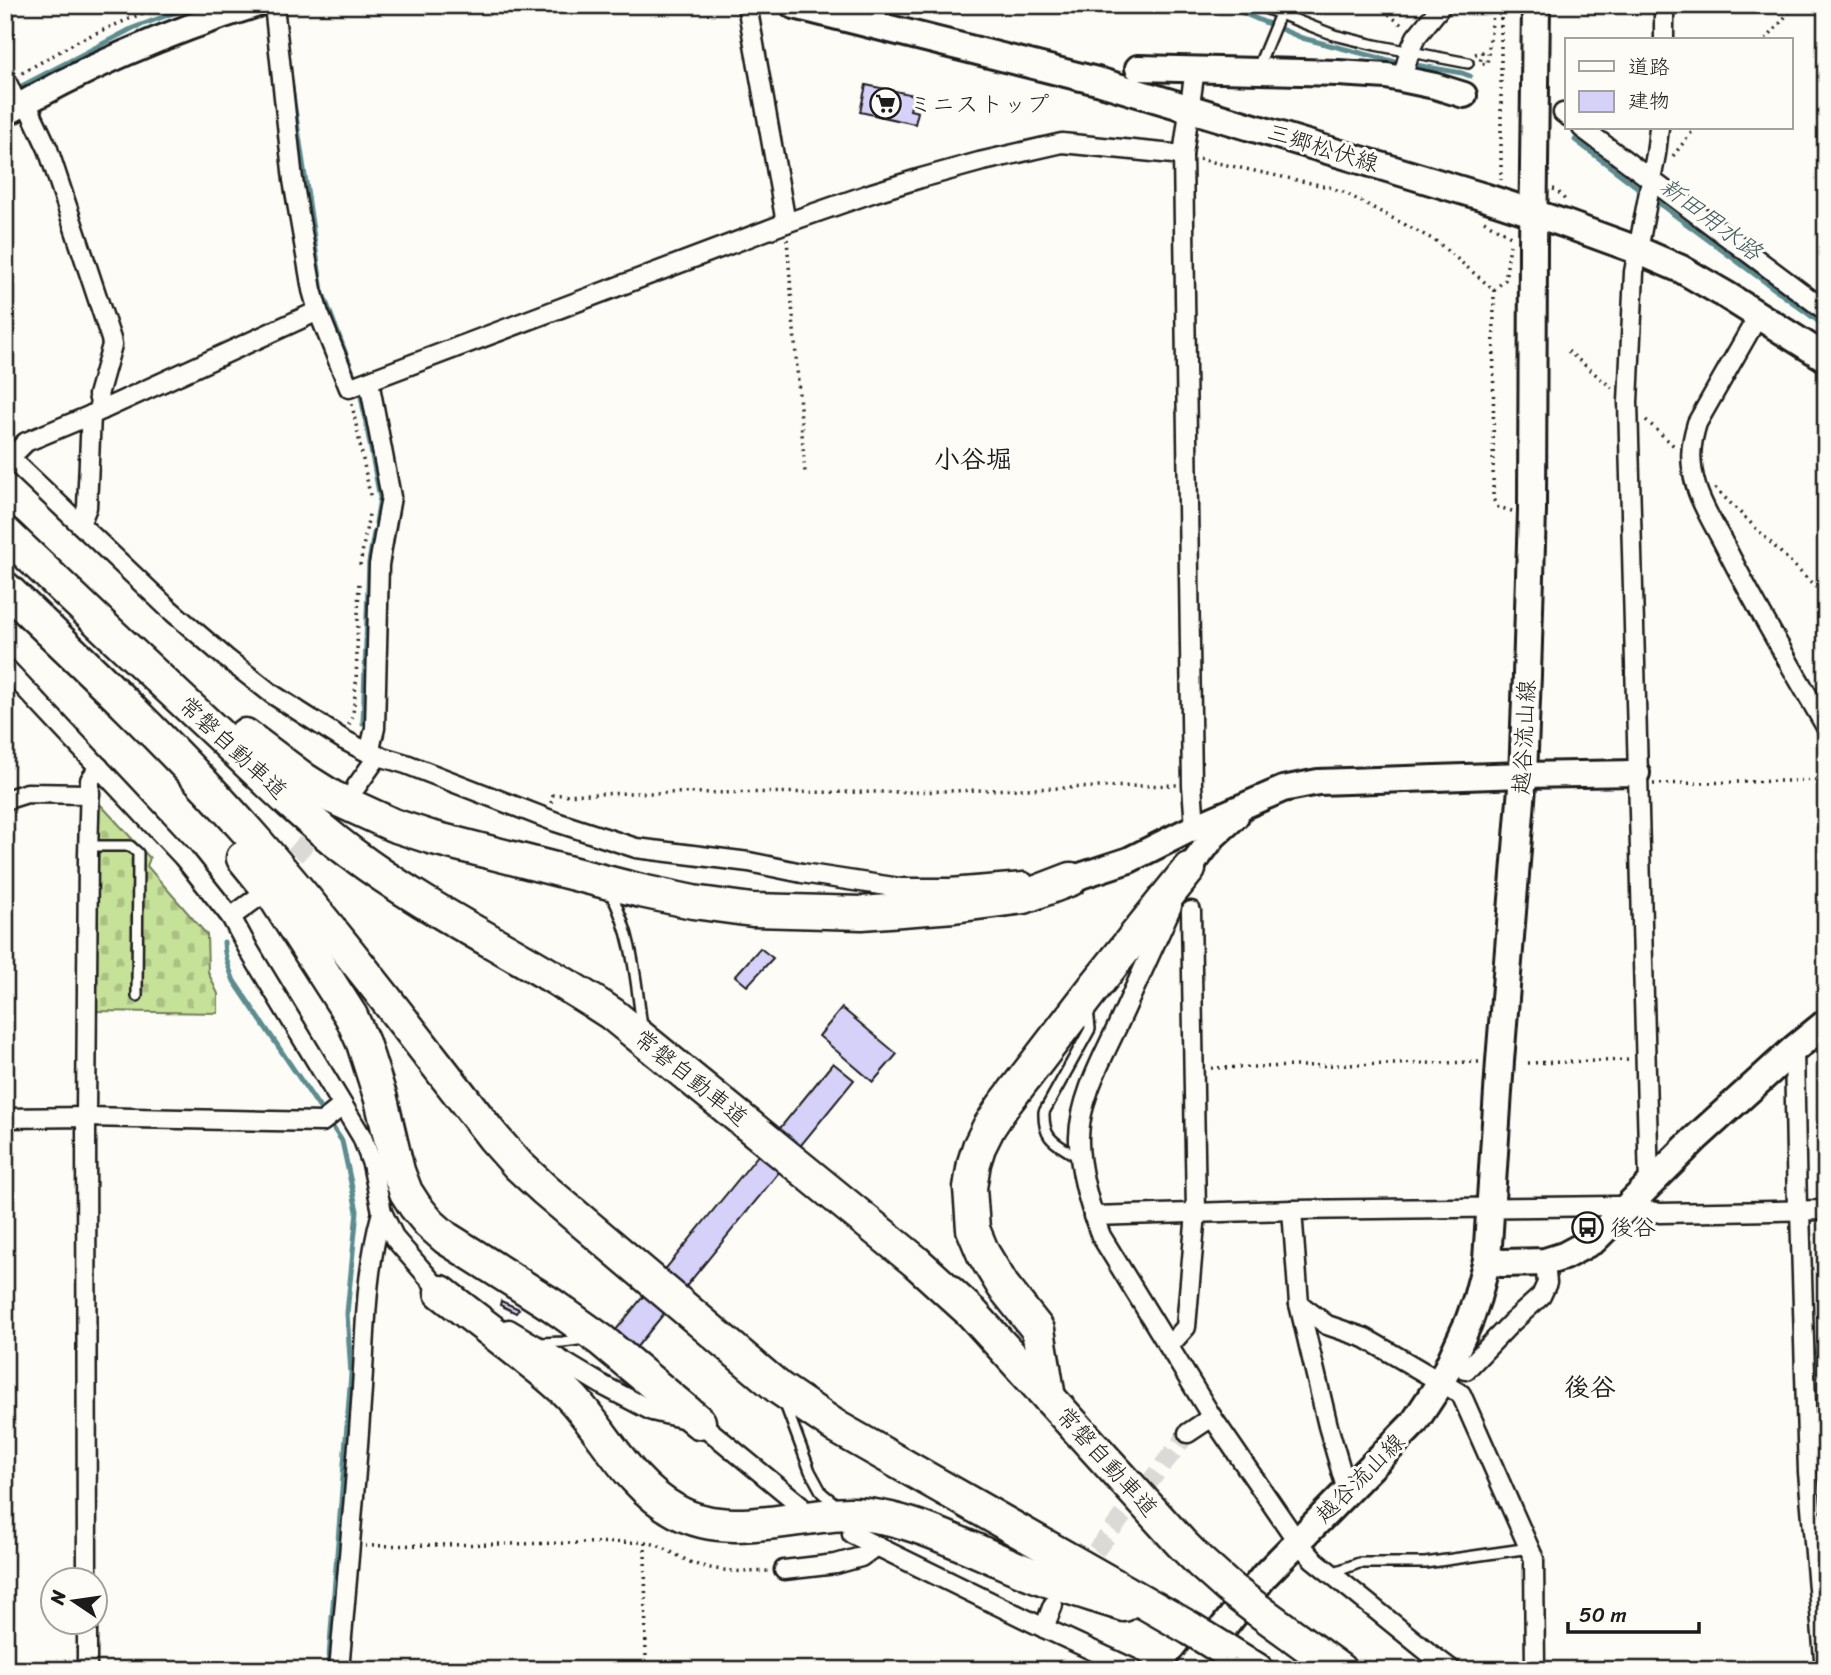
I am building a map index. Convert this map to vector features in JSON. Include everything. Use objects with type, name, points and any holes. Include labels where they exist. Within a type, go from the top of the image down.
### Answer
[{"type":"highway","name":"常磐自動車道","points":[[5,533],[312,822],[401,887],[571,987],[611,1014],[915,1261],[972,1313],[1181,1543],[1228,1587],[1340,1670]]},
{"type":"highway","name":"常磐自動車道","points":[[5,588],[195,774],[250,834],[356,962],[494,1138],[518,1165],[555,1199],[779,1388],[848,1434],[1102,1577],[1257,1670]]},
{"type":"highway","points":[[5,615],[183,789],[274,896],[351,1016],[382,1099],[398,1171],[406,1192],[429,1223],[446,1238],[552,1305],[601,1340],[699,1422]]},
{"type":"highway","points":[[117,640],[305,780],[332,797],[393,825],[430,837],[641,891],[724,907],[862,913],[1024,897],[1071,879]]},
{"type":"highway","points":[[1049,1398],[1038,1330],[1003,1286],[983,1253],[974,1229],[970,1188],[974,1163],[989,1127],[1003,1106],[1189,869]]},
{"type":"highway","points":[[441,1292],[545,1373],[572,1398],[626,1469],[652,1495],[679,1513],[700,1520],[727,1524],[850,1524],[877,1517],[935,1534],[1034,1576],[1187,1627]]},
{"type":"main road","name":"三郷松伏線","points":[[794,5],[1101,82],[1534,214],[1637,250],[1681,269],[1826,358]]},
{"type":"main road","name":"越谷流山線","points":[[1190,1670],[1265,1575],[1415,1423],[1441,1382],[1469,1321],[1487,1260],[1523,775],[1532,511],[1536,5]]},
{"type":"main road","points":[[1487,1260],[1502,1263],[1545,1262],[1564,1256],[1594,1240],[1695,1139],[1826,1023]]},
{"type":"street","points":[[17,108],[89,69],[155,40],[255,5]]},
{"type":"street","points":[[274,5],[293,180],[312,290],[349,388],[786,223],[921,178],[1062,142],[1183,155]]},
{"type":"street","points":[[747,5],[786,223]]},
{"type":"street","points":[[1402,79],[1413,44],[1442,5]]},
{"type":"street","points":[[1664,5],[1664,38]]},
{"type":"street","points":[[1138,68],[1387,76],[1464,95]]},
{"type":"street","points":[[1195,69],[1183,155],[1192,785],[1195,827]]},
{"type":"street","points":[[6,80],[17,108],[48,149],[111,339],[112,345],[98,395],[87,507],[80,524]]},
{"type":"street","points":[[1585,130],[1653,171],[1826,311]]},
{"type":"street","points":[[1648,1185],[1628,402],[1637,250],[1659,130]]},
{"type":"street","points":[[318,311],[26,442],[8,455],[168,608],[272,694],[344,740],[373,754],[406,764],[547,819],[636,848],[749,862],[900,888],[950,888],[1071,879],[1129,860],[1259,798],[1283,789],[1318,782],[1523,775],[1637,778]]},
{"type":"street","points":[[1758,316],[1697,423],[1691,442],[1692,467],[1696,489],[1754,604],[1820,703],[1826,727]]},
{"type":"street","points":[[356,787],[373,754],[379,565],[391,497],[369,381]]},
{"type":"street","points":[[5,667],[183,857],[231,918],[362,1137],[372,1164],[382,1212],[395,1239],[441,1292],[652,1411],[699,1422],[799,1504]]},
{"type":"street","points":[[87,1566],[88,846],[90,780],[99,767]]},
{"type":"street","points":[[5,800],[27,793],[90,794]]},
{"type":"street","points":[[1259,798],[1214,836],[1189,869],[1102,1059],[1085,1103],[1079,1136],[1080,1158],[1093,1216],[1101,1236],[1212,1417],[1297,1541],[1313,1559],[1452,1670]]},
{"type":"street","points":[[231,918],[257,898]]},
{"type":"street","points":[[1169,1346],[1186,1327],[1196,1213],[1191,911]]},
{"type":"street","points":[[1794,1049],[1808,1472],[1825,1670]]},
{"type":"street","points":[[5,1118],[322,1122],[342,1105]]},
{"type":"street","points":[[1093,1216],[1292,1210],[1627,1206],[1660,1213],[1826,1210]]},
{"type":"street","points":[[1292,1210],[1299,1304],[1328,1426],[1347,1491]]},
{"type":"street","points":[[339,1670],[362,1400],[365,1312],[374,1239],[382,1212]]},
{"type":"street","points":[[1466,1370],[1541,1296],[1547,1283],[1545,1262]]},
{"type":"street","points":[[1299,1304],[1327,1325],[1365,1338],[1461,1394],[1534,1559],[1535,1670]]},
{"type":"street","points":[[1188,1433],[1212,1417]]},
{"type":"street","points":[[850,1524],[876,1546],[1135,1670]]},
{"type":"street","points":[[784,1570],[836,1564],[861,1557],[876,1546]]},
{"type":"street","points":[[1044,1628],[1053,1605]]},
{"type":"street","points":[[87,1636],[87,1670]]},
{"type":"lane","points":[[1257,5],[1334,34],[1376,45],[1413,44],[1468,63]]},
{"type":"lane","points":[[1260,71],[1261,60],[1280,14]]},
{"type":"lane","points":[[88,846],[130,846],[138,853],[137,996]]},
{"type":"lane","points":[[597,878],[608,889],[620,911],[630,941],[644,1040]]},
{"type":"lane","points":[[1080,1158],[1051,1139],[1044,1127],[1044,1112],[1090,1029],[1088,997]]},
{"type":"lane","points":[[535,1343],[575,1339],[601,1340]]},
{"type":"lane","points":[[779,1388],[810,1471],[822,1493],[850,1524]]},
{"type":"lane","points":[[1330,1573],[1359,1563],[1425,1563],[1530,1548]]},
{"type":"path","points":[[6,80],[80,40],[162,5]]},
{"type":"path","points":[[1378,5],[1413,44]]},
{"type":"path","points":[[1468,63],[1482,52],[1480,64],[1487,64],[1492,5]]},
{"type":"path","points":[[1768,38],[1795,5]]},
{"type":"path","points":[[1493,14],[1501,14],[1501,180]]},
{"type":"path","points":[[1653,171],[1671,157],[1693,130]]},
{"type":"path","points":[[1183,155],[1343,192],[1436,240],[1494,290]]},
{"type":"path","points":[[786,223],[805,472]]},
{"type":"path","points":[[1511,237],[1505,280],[1494,290],[1493,499],[1497,507],[1508,511],[1532,511]]},
{"type":"path","points":[[344,740],[353,714],[360,562],[371,498],[349,388]]},
{"type":"path","points":[[1692,467],[1826,597]]},
{"type":"path","points":[[1637,778],[1826,780]]},
{"type":"path","points":[[547,819],[553,795],[1192,785]]},
{"type":"path","points":[[1528,1063],[1645,1060]]},
{"type":"path","points":[[1195,1068],[1500,1061]]},
{"type":"path","points":[[645,1542],[646,1670]]},
{"type":"path","points":[[350,1546],[645,1542],[656,1544],[694,1564],[753,1572],[784,1570]]},
{"type":"green space","points":[[99,803],[150,858],[147,866],[207,935],[208,972],[218,994],[218,1013],[96,1011]]},
{"type":"building","points":[[866,85],[914,95],[910,110],[918,112],[915,124],[860,112]]},
{"type":"building","points":[[760,948],[773,958],[747,986],[735,976]]},
{"type":"building","points":[[842,1008],[897,1054],[873,1082],[819,1036]]},
{"type":"building","points":[[833,1063],[854,1080],[636,1348],[615,1331]]},
{"type":"building","points":[[501,1301],[519,1309],[516,1313],[500,1305]]},
{"type":"waterway","name":"新田用水路","points":[[14,90],[133,28],[195,5]]},
{"type":"waterway","name":"新田用水路","points":[[1224,5],[1302,38],[1392,61],[1470,76]]},
{"type":"waterway","points":[[289,68],[322,291],[355,378]]},
{"type":"waterway","name":"新田用水路","points":[[1575,140],[1645,193]]},
{"type":"waterway","name":"新田用水路","points":[[1653,199],[1826,327]]},
{"type":"waterway","points":[[361,396],[380,498],[376,523]]},
{"type":"waterway","points":[[363,723],[369,562],[374,533]]},
{"type":"waterway","points":[[224,942],[234,981],[342,1141],[357,1211],[347,1313],[351,1374],[328,1670]]},
{"type":"tunnel","points":[[277,876],[346,798]]},
{"type":"tunnel","points":[[1079,1572],[1188,1433]]},
{"type":"place","name":"ミニストップ","points":[[886,104]]},
{"type":"place","name":"後谷","points":[[1587,1227]]},
{"type":"district","name":"小谷堀","points":[[973,459]]},
{"type":"district","name":"後谷","points":[[1590,1387]]}]
